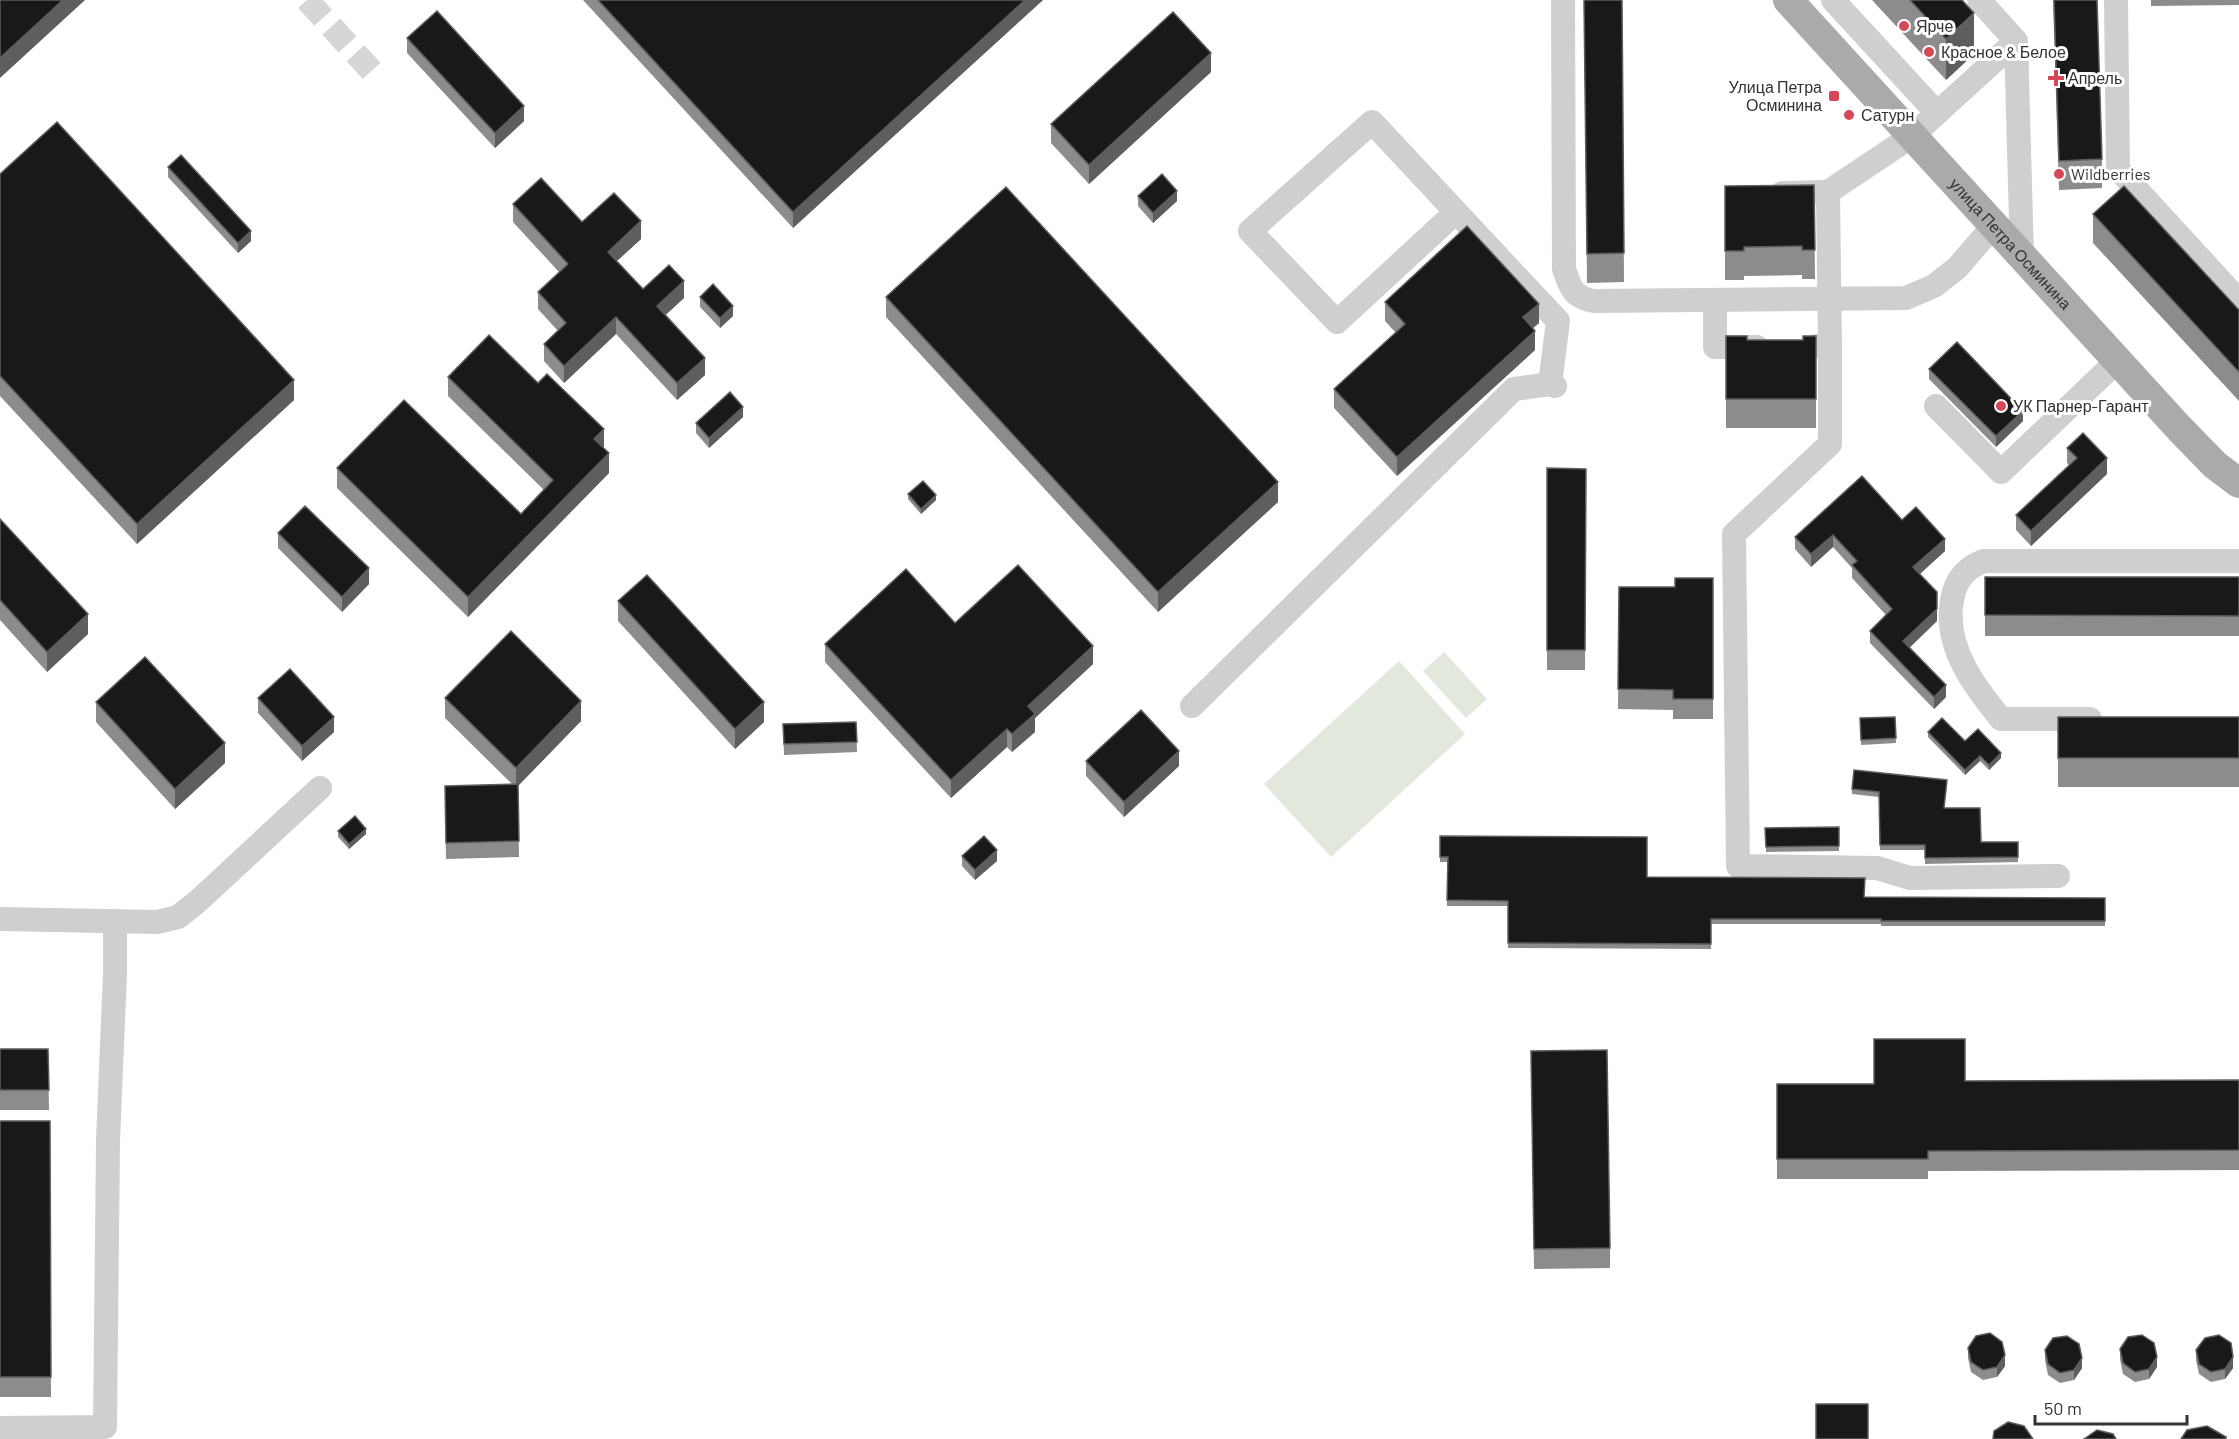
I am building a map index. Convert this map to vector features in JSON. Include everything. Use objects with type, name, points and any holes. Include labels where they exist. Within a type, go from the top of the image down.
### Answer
[{"type":"main road","name":"улица Петра Осминина","points":[[1794,2],[1912,136],[2117,361],[2208,458],[2239,483]]},
{"type":"street","points":[[1563,0],[1564,269],[1572,290],[1582,299],[1594,301],[1906,298],[1934,286],[1957,268],[1994,225]]},
{"type":"street","points":[[1833,0],[1937,113]]},
{"type":"street","points":[[1979,0],[2016,40],[2022,256]]},
{"type":"street","points":[[2116,0],[2118,169],[2239,301]]},
{"type":"street","points":[[1763,193],[1828,192],[1912,136],[2016,40]]},
{"type":"street","points":[[1192,706],[1514,389],[1553,385],[1558,321],[1372,122],[1250,231],[1337,322],[1455,213]]},
{"type":"street","points":[[1828,192],[1830,444],[1734,534],[1738,866],[1877,868],[1910,878],[2058,876]]},
{"type":"street","points":[[1715,300],[1715,347],[1830,346]]},
{"type":"street","points":[[1936,406],[2001,472],[2117,361]]},
{"type":"street","points":[[2108,719],[2001,719],[1974,685],[1957,651],[1950,623],[1953,589],[1968,570],[1984,561],[2239,561]]},
{"type":"street","points":[[0,919],[157,922],[178,917],[320,788]]},
{"type":"street","points":[[0,1428],[105,1427],[108,1141],[115,921]]},
{"type":"shaded area","points":[[1444,652],[1487,699],[1466,718],[1423,671]]},
{"type":"shaded area","points":[[1399,661],[1465,734],[1331,857],[1264,784]]},
{"type":"building","points":[[0,0],[63,0],[0,58]]},
{"type":"building","points":[[598,0],[1025,0],[793,212]]},
{"type":"building","points":[[1584,0],[1622,0],[1624,253],[1587,254]]},
{"type":"building","points":[[1910,0],[1962,0],[1974,13],[1946,39]]},
{"type":"building","points":[[2054,0],[2097,0],[2102,159],[2059,161]]},
{"type":"building","points":[[437,11],[524,106],[495,133],[407,38]]},
{"type":"building","points":[[1173,12],[1211,53],[1089,165],[1051,124]]},
{"type":"building","points":[[57,122],[294,380],[137,524],[0,376],[0,174]]},
{"type":"building","points":[[181,155],[251,231],[238,243],[168,167]]},
{"type":"building","points":[[1162,174],[1177,191],[1153,213],[1138,196]]},
{"type":"building","points":[[541,178],[582,222],[614,193],[641,221],[608,252],[643,289],[669,265],[684,281],[657,306],[705,358],[677,383],[616,317],[564,366],[544,344],[566,323],[538,292],[568,264],[513,204]]},
{"type":"building","points":[[1814,185],[1815,250],[1802,250],[1802,246],[1744,247],[1744,251],[1725,251],[1725,186]]},
{"type":"building","points":[[2124,186],[2239,310],[2239,372],[2093,214]]},
{"type":"building","points":[[1006,187],[1278,482],[1158,592],[886,297]]},
{"type":"building","points":[[1467,226],[1539,304],[1523,317],[1535,331],[1397,457],[1334,389],[1405,324],[1385,302]]},
{"type":"building","points":[[713,284],[733,306],[720,318],[700,297]]},
{"type":"building","points":[[489,335],[538,383],[547,374],[604,429],[594,439],[609,453],[468,597],[337,468],[404,400],[521,514],[553,480],[448,377]]},
{"type":"building","points":[[1726,336],[1747,336],[1747,340],[1803,340],[1803,336],[1816,336],[1816,399],[1726,399]]},
{"type":"building","points":[[1957,342],[2023,411],[1996,436],[1929,369]]},
{"type":"building","points":[[730,392],[743,407],[709,438],[696,423]]},
{"type":"building","points":[[2083,433],[2107,458],[2031,531],[2016,515],[2077,458],[2067,448]]},
{"type":"building","points":[[1547,468],[1586,469],[1585,650],[1547,650]]},
{"type":"building","points":[[1862,476],[1902,520],[1916,507],[1945,539],[1913,567],[1937,592],[1937,609],[1903,641],[1946,685],[1934,697],[1870,631],[1892,609],[1852,565],[1857,561],[1833,535],[1811,554],[1795,537]]},
{"type":"building","points":[[923,481],[936,495],[921,509],[908,494]]},
{"type":"building","points":[[305,506],[369,568],[342,597],[278,533]]},
{"type":"building","points":[[0,519],[88,614],[47,652],[0,600]]},
{"type":"building","points":[[1018,565],[1093,646],[1028,706],[1035,714],[1012,734],[1007,729],[951,780],[825,644],[906,569],[955,623]]},
{"type":"building","points":[[647,575],[764,702],[735,729],[618,601]]},
{"type":"building","points":[[1985,577],[2239,577],[2239,616],[1985,615]]},
{"type":"building","points":[[1675,578],[1713,578],[1713,699],[1673,699],[1673,690],[1618,689],[1619,587],[1675,587]]},
{"type":"building","points":[[511,631],[581,701],[516,768],[445,698]]},
{"type":"building","points":[[145,657],[225,743],[175,789],[96,702]]},
{"type":"building","points":[[290,669],[334,717],[302,746],[258,698]]},
{"type":"building","points":[[1141,710],[1179,751],[1124,802],[1086,761]]},
{"type":"building","points":[[1895,717],[1896,738],[1861,740],[1860,718]]},
{"type":"building","points":[[2058,717],[2239,717],[2239,758],[2058,758]]},
{"type":"building","points":[[1942,718],[1965,741],[1978,729],[2001,753],[1989,765],[1980,756],[1965,770],[1928,732]]},
{"type":"building","points":[[856,722],[857,742],[784,744],[783,724]]},
{"type":"building","points":[[1854,770],[1947,780],[1944,808],[1980,808],[1981,842],[2018,842],[2018,857],[1925,858],[1925,845],[1880,845],[1879,792],[1852,789]]},
{"type":"building","points":[[518,784],[519,841],[446,843],[445,786]]},
{"type":"building","points":[[355,816],[366,829],[349,844],[338,831]]},
{"type":"building","points":[[1839,827],[1839,846],[1766,847],[1765,828]]},
{"type":"building","points":[[984,836],[997,850],[975,870],[962,856]]},
{"type":"building","points":[[1440,836],[1647,837],[1647,877],[1865,878],[1864,897],[2105,898],[2105,921],[1711,919],[1711,944],[1508,943],[1508,901],[1447,900],[1448,857],[1440,857]]},
{"type":"building","points":[[1874,1039],[1965,1039],[1965,1081],[2239,1080],[2239,1150],[1928,1151],[1928,1159],[1777,1159],[1777,1084],[1874,1084]]},
{"type":"building","points":[[0,1049],[48,1049],[49,1090],[0,1090]]},
{"type":"building","points":[[1607,1050],[1610,1248],[1534,1249],[1531,1051]]},
{"type":"building","points":[[0,1121],[50,1121],[51,1377],[0,1377]]},
{"type":"building","points":[[1990,1333],[2002,1342],[2005,1355],[1997,1367],[1983,1370],[1971,1362],[1968,1348],[1976,1336]]},
{"type":"building","points":[[2142,1335],[2154,1343],[2157,1357],[2149,1369],[2135,1372],[2123,1363],[2120,1349],[2128,1337]]},
{"type":"building","points":[[2219,1335],[2231,1343],[2233,1357],[2225,1369],[2211,1372],[2199,1364],[2196,1350],[2205,1338]]},
{"type":"building","points":[[2067,1336],[2079,1344],[2082,1358],[2074,1370],[2060,1373],[2048,1364],[2045,1350],[2053,1338]]},
{"type":"building","points":[[1816,1404],[1868,1404],[1868,1439],[1816,1439]]},
{"type":"building","points":[[2008,1422],[2024,1426],[2033,1439],[1993,1439],[1994,1431]]},
{"type":"building","points":[[2207,1426],[2226,1439],[2181,1439],[2187,1430]]},
{"type":"building","points":[[2097,1430],[2113,1434],[2116,1439],[2084,1439]]},
{"type":"tunnel","points":[[307,0],[379,79]]},
{"type":"place","name":"Ярче","points":[[1904,26]]},
{"type":"place","name":"Красное & Белое","points":[[1929,52]]},
{"type":"place","name":"Апрель","points":[[2056,78]]},
{"type":"place","name":"Улица Петра Осминина","points":[[1834,96]]},
{"type":"place","name":"Сатурн","points":[[1849,115]]},
{"type":"place","name":"Wildberries","points":[[2059,174]]},
{"type":"place","name":"УК Парнер-Гарант","points":[[2001,406]]}]
